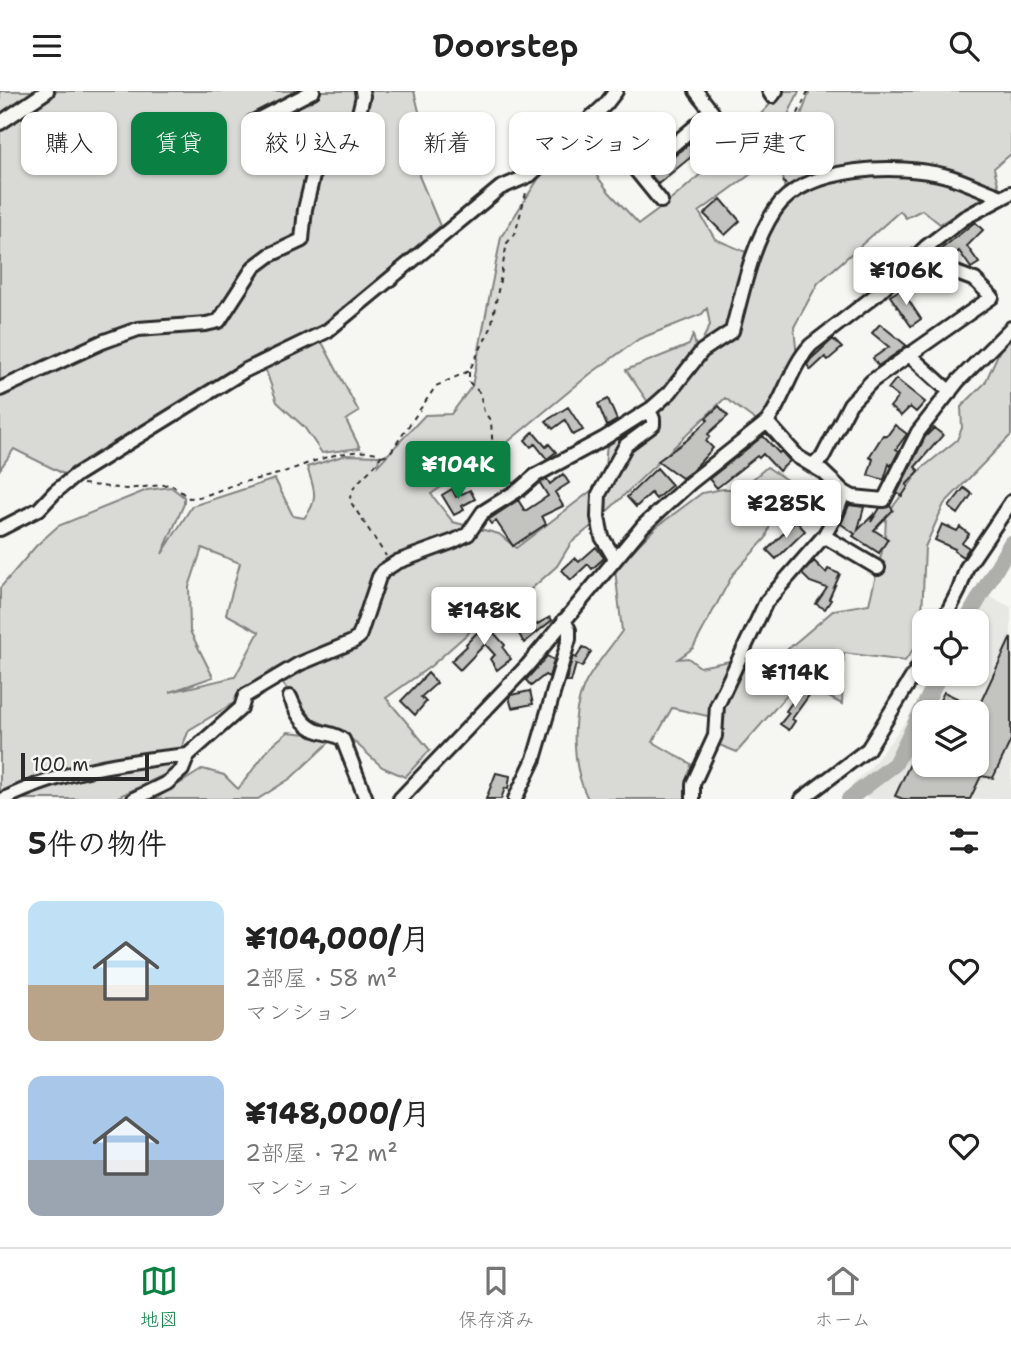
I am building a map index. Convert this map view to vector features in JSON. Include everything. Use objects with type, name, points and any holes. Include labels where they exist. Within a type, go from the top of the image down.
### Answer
[{"type":"street","points":[[0,123],[47,91]]},
{"type":"street","points":[[272,112],[313,91]]},
{"type":"street","points":[[0,389],[102,342],[138,329],[219,321],[254,267],[270,255],[302,240],[305,209],[313,176],[329,153],[356,126],[362,91]]},
{"type":"street","points":[[597,112],[616,91]]},
{"type":"street","points":[[676,143],[712,112],[696,91]]},
{"type":"street","points":[[769,91],[772,96],[776,91]]},
{"type":"street","points":[[134,799],[167,783],[182,770],[188,755],[242,708],[245,696],[299,664],[359,637],[379,577],[392,565],[468,534],[483,512],[536,475],[603,439],[649,410],[670,392],[702,351],[732,331],[752,257],[775,210],[793,194],[807,185],[829,177],[882,167],[948,176],[1006,195]]},
{"type":"street","points":[[0,529],[39,509],[68,482],[244,371],[327,331],[500,188],[530,175]]},
{"type":"street","points":[[640,175],[661,201]]},
{"type":"street","points":[[400,799],[527,666],[643,526],[682,490],[767,422],[803,354],[811,345],[877,294],[926,247],[964,218],[1006,195]]},
{"type":"street","points":[[811,465],[822,458],[850,404],[872,381],[992,297],[975,280],[946,269],[926,247]]},
{"type":"street","points":[[767,422],[798,457],[823,472],[844,492],[853,497],[884,500],[918,432],[950,392],[1011,328]]},
{"type":"street","points":[[908,354],[950,392]]},
{"type":"street","points":[[615,559],[602,537],[598,517],[599,494],[626,445],[653,425],[649,410]]},
{"type":"street","points":[[693,799],[693,784],[715,736],[717,706],[766,603],[824,535],[835,517],[844,492]]},
{"type":"street","points":[[949,609],[967,567],[1011,502]]},
{"type":"street","points":[[824,535],[878,568]]},
{"type":"street","points":[[515,799],[534,759],[569,639],[569,630],[564,620]]},
{"type":"street","points":[[802,799],[868,749],[912,678]]},
{"type":"street","points":[[290,697],[301,720],[315,730],[343,740],[366,799]]},
{"type":"street","points":[[4,799],[35,786],[118,763],[188,755]]},
{"type":"path","points":[[793,194],[774,168],[808,91]]},
{"type":"path","points":[[517,490],[493,452],[491,421],[484,412],[480,393],[469,382],[469,371],[491,328],[507,243],[515,234],[530,175]]},
{"type":"path","points":[[68,482],[126,489],[171,484],[189,499],[276,474],[328,455],[369,452],[381,456],[390,453],[436,386],[469,371]]},
{"type":"path","points":[[381,456],[377,466],[350,494],[350,501],[392,565]]},
{"type":"shaded area","points":[[0,91],[414,91],[419,112],[399,112],[399,175],[419,175],[440,226],[316,331],[359,412],[346,420],[360,448],[322,453],[304,427],[277,402],[260,354],[68,476],[14,449],[0,469]]},
{"type":"shaded area","points":[[782,91],[799,91],[789,112],[762,112]]},
{"type":"shaded area","points":[[810,91],[1011,91],[1011,154],[994,168],[999,188],[940,224],[922,210],[906,218],[900,211],[818,283],[794,327],[797,358],[774,405],[758,422],[725,398],[571,543],[557,566],[522,597],[501,604],[431,666],[386,698],[430,750],[405,777],[382,767],[346,734],[313,719],[277,677],[189,730],[172,771],[114,799],[0,799],[0,588],[36,546],[58,526],[147,490],[171,487],[184,497],[184,504],[162,554],[192,506],[275,479],[293,516],[304,518],[314,499],[307,467],[346,455],[379,456],[378,465],[425,415],[451,414],[472,386],[501,237],[542,175],[596,175],[639,224],[699,175],[750,175],[699,212],[715,239],[748,253],[785,194],[783,175],[834,175],[834,112],[802,112]],"holes":[[[707,308],[710,325],[697,351],[693,335],[689,345],[626,370],[652,408],[607,442],[604,481],[516,548],[499,534],[453,522],[431,494],[509,441],[590,374],[639,339],[702,314]],[[202,548],[240,563],[226,614],[259,632],[235,677],[170,692],[213,677],[190,631],[189,587]]]},
{"type":"shaded area","points":[[1011,335],[1011,435],[944,504],[925,547],[922,609],[912,609],[912,651],[905,661],[844,653],[842,704],[799,681],[737,752],[717,744],[712,717],[672,708],[653,742],[691,764],[688,799],[588,799],[576,758],[576,713],[587,679],[622,631],[615,569],[655,528],[702,493],[741,489],[767,467],[791,483],[809,501],[797,511],[776,505],[766,538],[733,574],[693,648],[678,659],[688,658],[700,667],[749,657],[775,660],[834,610],[869,604],[885,539],[886,516],[921,469],[957,440],[962,428],[961,407],[985,383],[1003,343]]},
{"type":"shaded area","points":[[974,589],[1011,607],[1011,799],[872,799],[862,795],[852,785],[871,767],[912,713],[912,777],[989,777],[989,700],[920,700],[930,686],[989,686],[989,609],[965,609]]},
{"type":"shaded area","points":[[288,732],[335,737],[291,778],[258,799],[155,799],[203,769],[224,775],[238,789],[271,746]]},
{"type":"building","points":[[690,143],[690,158],[676,169],[676,155]]},
{"type":"building","points":[[651,175],[669,175],[658,184]]},
{"type":"building","points":[[721,199],[740,221],[725,235],[704,214]]},
{"type":"building","points":[[975,222],[983,230],[967,246],[979,263],[971,268],[959,251],[949,260],[940,250]]},
{"type":"building","points":[[928,262],[939,275],[921,290],[912,280]]},
{"type":"building","points":[[901,289],[921,319],[911,326],[890,296]]},
{"type":"building","points":[[880,324],[907,346],[878,366],[873,358],[889,347],[872,333]]},
{"type":"building","points":[[833,339],[842,348],[828,360],[825,357],[811,370],[807,365],[811,359]]},
{"type":"building","points":[[896,379],[925,402],[916,412],[910,407],[901,416],[890,407],[898,397],[888,389]]},
{"type":"building","points":[[608,399],[617,420],[607,426],[598,404]]},
{"type":"building","points":[[719,406],[728,416],[708,434],[710,436],[706,441],[713,448],[692,471],[682,478],[658,461],[687,440]]},
{"type":"building","points":[[568,407],[583,430],[573,435],[565,420],[553,429],[546,421]]},
{"type":"building","points":[[895,425],[907,434],[896,449],[899,451],[891,466],[889,464],[884,480],[868,475],[873,459],[869,457],[883,435],[887,436]]},
{"type":"building","points":[[934,428],[943,435],[915,467],[919,471],[906,485],[908,487],[902,496],[897,493],[925,437]]},
{"type":"building","points":[[533,432],[546,447],[549,444],[556,452],[547,459],[535,444],[531,447],[525,440]]},
{"type":"building","points":[[763,436],[790,461],[779,471],[763,454],[759,458],[757,456],[717,488],[709,479]]},
{"type":"building","points":[[657,468],[672,485],[656,499],[651,493],[636,507],[627,497]]},
{"type":"building","points":[[563,474],[569,483],[555,492],[563,506],[542,516],[546,524],[513,546],[496,521],[491,524],[488,520],[518,500],[525,511],[548,496],[540,483],[547,479],[550,484]]},
{"type":"building","points":[[964,488],[972,494],[958,514],[949,507]]},
{"type":"building","points":[[452,489],[456,497],[470,490],[475,499],[462,506],[464,510],[454,515],[442,495]]},
{"type":"building","points":[[849,505],[864,507],[858,530],[873,515],[871,522],[880,508],[890,506],[893,510],[874,530],[888,539],[879,553],[853,536],[855,534],[841,524]]},
{"type":"building","points":[[796,521],[805,531],[776,559],[767,550]]},
{"type":"building","points":[[942,524],[957,531],[960,527],[969,534],[962,543],[969,548],[963,557],[954,551],[955,549],[935,540]]},
{"type":"building","points":[[596,547],[604,558],[592,569],[588,564],[571,580],[562,570],[575,558],[579,562]]},
{"type":"building","points":[[814,561],[826,573],[828,569],[840,574],[825,609],[816,604],[827,588],[810,582],[802,574]]},
{"type":"building","points":[[492,617],[501,627],[494,633],[505,645],[503,648],[511,659],[497,670],[490,659],[495,655],[485,644],[460,670],[451,661]]},
{"type":"building","points":[[550,617],[552,620],[524,643],[519,634]]},
{"type":"building","points":[[1011,637],[1011,740],[993,778],[987,777],[989,700],[982,700]]},
{"type":"building","points":[[583,647],[591,652],[582,667],[576,664],[571,682],[566,681],[573,656],[576,658]]},
{"type":"building","points":[[547,656],[554,660],[549,677],[545,675],[531,686],[526,680]]},
{"type":"building","points":[[428,673],[437,683],[421,697],[426,702],[415,715],[401,701]]},
{"type":"building","points":[[802,688],[810,694],[792,719],[795,721],[789,730],[780,724]]},
{"type":"building","points":[[530,691],[533,704],[512,708],[509,697],[511,695]]},
{"type":"building","points":[[944,692],[961,700],[940,700]]},
{"type":"building","points":[[912,760],[912,777],[981,777],[970,799],[903,799],[895,796]]},
{"type":"building","points":[[496,773],[510,776],[508,789],[505,788],[501,799],[486,799]]},
{"type":"waterway","points":[[973,609],[1011,543]]},
{"type":"waterway","points":[[849,799],[895,764],[934,686]]},
{"type":"waterway","points":[[177,751],[195,740]]},
{"type":"waterway","points":[[104,761],[160,752]]}]
